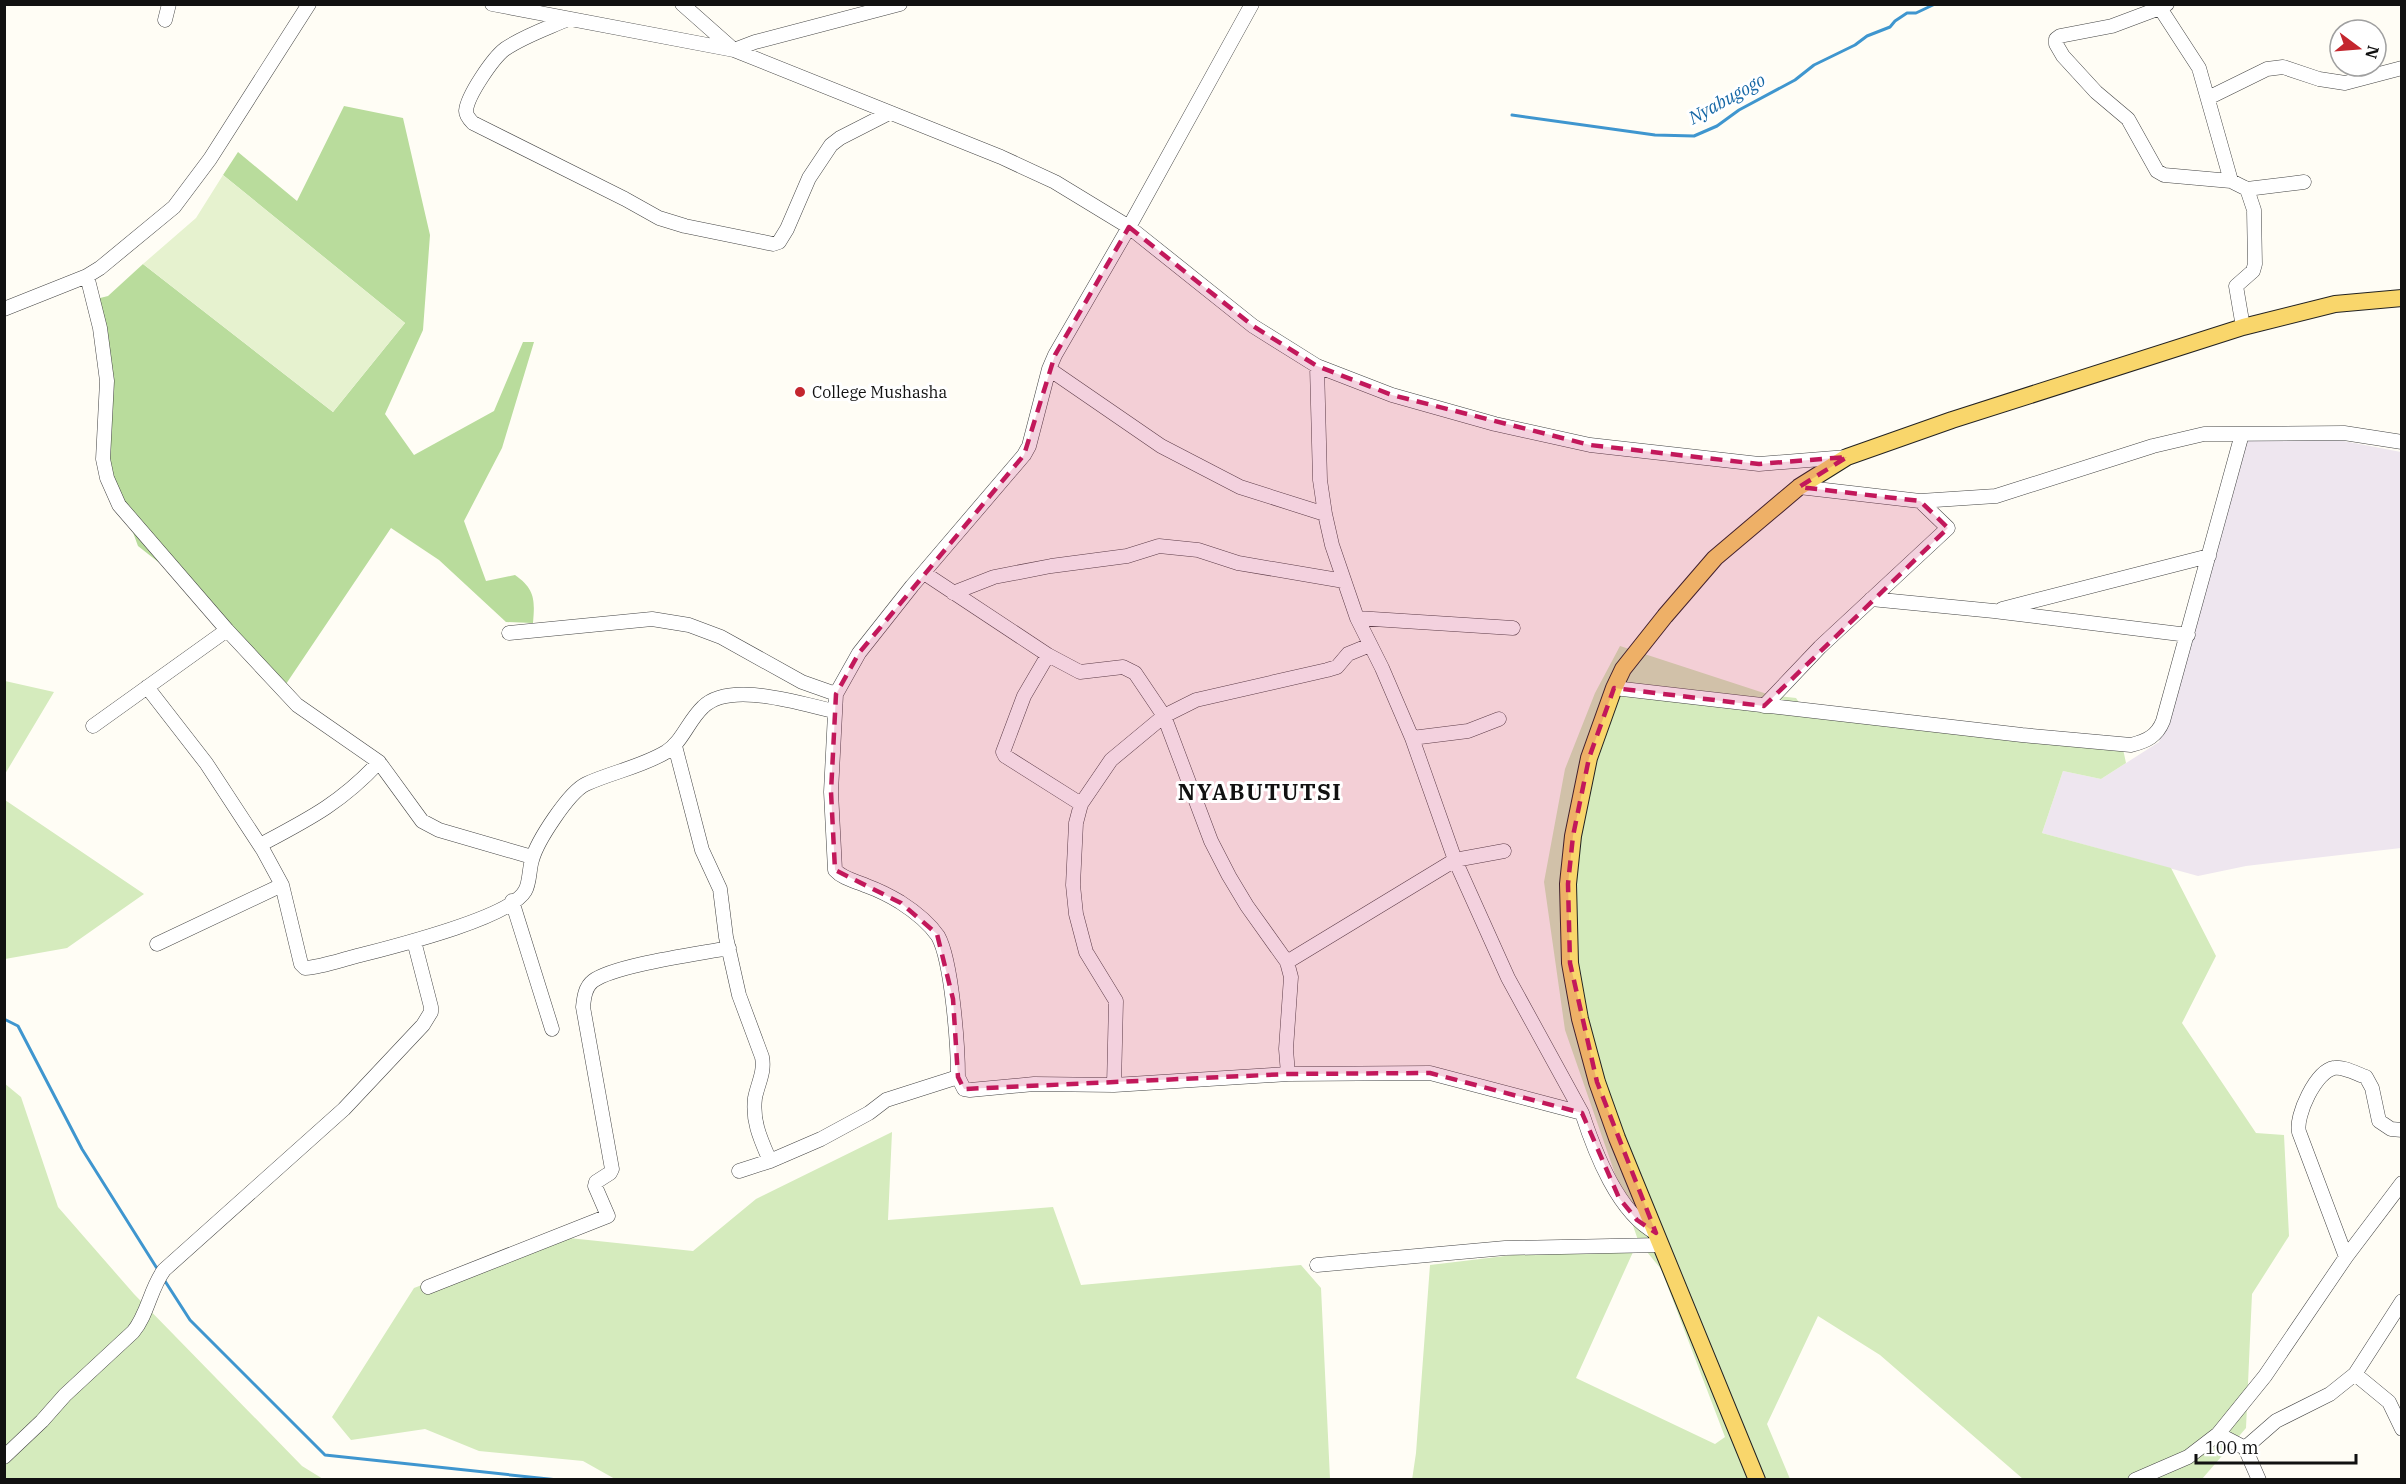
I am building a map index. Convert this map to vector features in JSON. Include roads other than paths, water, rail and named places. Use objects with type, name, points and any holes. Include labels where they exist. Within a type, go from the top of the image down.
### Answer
[{"type":"main road","points":[[1757,1479],[1617,1138],[1597,1082],[1580,1019],[1570,963],[1568,884],[1573,836],[1589,758],[1623,669],[1715,558],[1799,487],[1847,457],[1963,416],[2243,327],[2336,304],[2402,298]]},
{"type":"street","points":[[165,20],[169,4]]},
{"type":"street","points":[[4,309],[87,276],[100,268],[174,207],[210,159],[309,4]]},
{"type":"street","points":[[492,4],[734,50],[1001,157],[1055,182],[1129,227],[1253,326],[1317,366],[1392,395],[1495,424],[1590,445],[1759,464],[1847,457]]},
{"type":"street","points":[[682,4],[734,50]]},
{"type":"street","points":[[734,50],[755,42],[900,4]]},
{"type":"street","points":[[1252,4],[1129,227],[1055,355],[1049,369],[1029,446],[1024,455],[859,652],[836,694],[831,792],[835,870],[845,878],[867,885],[901,903],[923,920],[936,934],[941,944],[952,999],[958,1077],[964,1089],[1034,1084],[1114,1085],[1288,1074],[1430,1073],[1582,1113]]},
{"type":"street","points":[[2231,182],[2199,68],[2164,6],[2112,26],[2060,36],[2056,39],[2056,44],[2063,56],[2096,92],[2128,119],[2157,171],[2164,175],[2231,182],[2247,189],[2304,182]]},
{"type":"street","points":[[568,19],[505,49],[493,61],[477,85],[466,110],[467,115],[473,123],[625,199],[653,216],[685,226],[773,244],[779,242],[809,178],[831,145],[889,113]]},
{"type":"street","points":[[2208,98],[2267,69],[2283,67],[2319,79],[2345,82],[2402,68]]},
{"type":"street","points":[[2243,327],[2236,286],[2253,271],[2255,264],[2254,210],[2247,189]]},
{"type":"street","points":[[87,276],[100,328],[107,381],[103,459],[107,478],[119,506],[227,630],[297,705],[379,762],[422,821],[439,830],[532,857]]},
{"type":"street","points":[[1317,366],[1320,480],[1324,514],[1357,618],[1412,738],[1455,860],[1508,978],[1582,1113],[1591,1140],[1619,1198],[1637,1220],[1659,1239]]},
{"type":"street","points":[[1049,369],[1179,456],[1240,487],[1324,514]]},
{"type":"street","points":[[1799,487],[1920,501],[1996,496],[2153,446],[2204,435],[2344,433],[2402,442]]},
{"type":"street","points":[[1614,688],[2131,745],[2152,738],[2159,730],[2188,635],[2242,434]]},
{"type":"street","points":[[1764,706],[1820,647],[1948,528],[1920,501]]},
{"type":"street","points":[[952,593],[994,577],[1051,566],[1127,556],[1159,546],[1198,550],[1238,563],[1344,581]]},
{"type":"street","points":[[1994,611],[2209,556]]},
{"type":"street","points":[[924,573],[1048,655],[1080,672],[1123,667],[1135,673],[1164,716],[1216,850],[1247,906],[1287,962],[1291,977],[1286,1049],[1288,1074]]},
{"type":"street","points":[[1870,599],[1994,611],[2188,635]]},
{"type":"street","points":[[1357,618],[1514,628]]},
{"type":"street","points":[[509,633],[652,619],[673,621],[722,637],[802,682],[836,694]]},
{"type":"street","points":[[93,726],[227,630]]},
{"type":"street","points":[[1114,1085],[1116,1001],[1086,952],[1076,914],[1073,885],[1076,823],[1081,804],[1111,760],[1164,716],[1196,700],[1337,667],[1348,654],[1370,645]]},
{"type":"street","points":[[1048,655],[1024,696],[1003,752],[1005,756],[1081,804]]},
{"type":"street","points":[[147,687],[206,763],[260,845],[282,885],[301,964],[305,968],[414,941],[497,911],[525,891],[532,857],[562,805],[576,789],[657,757],[675,746],[696,714],[705,704],[713,700],[741,694],[777,698],[834,711]]},
{"type":"street","points":[[1412,738],[1468,731],[1499,719]]},
{"type":"street","points":[[675,746],[702,850],[720,889],[739,995],[762,1057],[764,1068],[755,1098],[754,1122],[770,1161]]},
{"type":"street","points":[[260,845],[320,813],[344,797],[379,762]]},
{"type":"street","points":[[1287,962],[1455,860],[1504,850]]},
{"type":"street","points":[[157,944],[282,885]]},
{"type":"street","points":[[512,901],[552,1029]]},
{"type":"street","points":[[4,1457],[42,1421],[65,1395],[133,1332],[141,1320],[156,1280],[164,1270],[344,1109],[423,1024],[431,1012],[431,1007],[414,941]]},
{"type":"street","points":[[428,1287],[608,1216],[595,1186],[596,1182],[610,1173],[612,1169],[583,1007],[587,987],[611,972],[729,948]]},
{"type":"street","points":[[2346,1257],[2299,1132],[2297,1120],[2314,1086],[2327,1071],[2336,1067],[2366,1077],[2372,1088],[2379,1121],[2391,1129],[2402,1130]]},
{"type":"street","points":[[739,1171],[770,1161],[821,1139],[869,1113],[886,1100],[958,1077]]},
{"type":"street","points":[[2136,1479],[2187,1457],[2218,1434],[2265,1377],[2346,1257],[2402,1183]]},
{"type":"street","points":[[1317,1265],[1505,1248],[1659,1239]]},
{"type":"street","points":[[2245,1448],[2276,1421],[2330,1395],[2355,1374],[2402,1301]]},
{"type":"street","points":[[2355,1374],[2389,1402],[2402,1429]]},
{"type":"street","points":[[2218,1434],[2245,1448],[2259,1479]]},
{"type":"waterway","name":"Nyabugogo","points":[[1512,115],[1655,135],[1694,136],[1717,126],[1739,110],[1795,80],[1814,65],[1855,45],[1867,36],[1890,27],[1907,13],[1916,13],[1935,4]]},
{"type":"waterway","points":[[4,1019],[18,1026],[82,1149],[158,1270]]},
{"type":"waterway","points":[[163,1278],[190,1320],[325,1455],[558,1480]]},
{"type":"place","name":"College Mushasha","points":[[800,392]]},
{"type":"district","name":"NYABUTUTSI","points":[[1260,792]]}]
